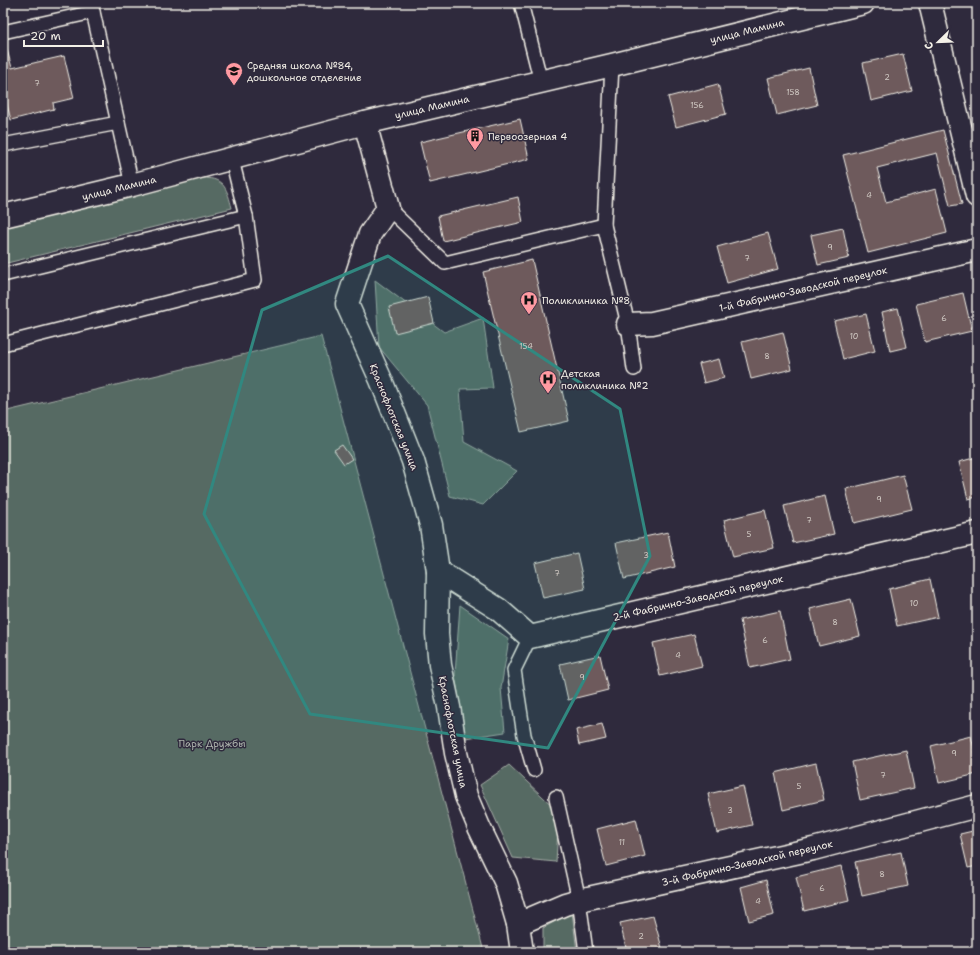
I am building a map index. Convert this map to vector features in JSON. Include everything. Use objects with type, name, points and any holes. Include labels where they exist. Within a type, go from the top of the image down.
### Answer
[{"type":"street","name":"улица Мамина","points":[[3,216],[232,160],[365,123],[612,65],[860,3]]},
{"type":"street","points":[[930,3],[977,196]]},
{"type":"street","points":[[365,123],[388,208]]},
{"type":"street","name":"Краснофлотская улица","points":[[388,208],[370,234],[347,304],[381,380],[413,461],[431,525],[438,571],[437,634],[440,665],[449,707],[456,754],[466,796],[506,883],[518,924],[522,952]]},
{"type":"street","name":"1-й Фабрично-Заводской переулок","points":[[628,324],[652,323],[977,250]]},
{"type":"street","name":"2-й Фабрично-Заводской переулок","points":[[530,637],[977,533]]},
{"type":"street","points":[[438,571],[498,609],[530,637]]},
{"type":"street","name":"3-й Фабрично-Заводской переулок","points":[[518,924],[565,904],[579,900],[813,848],[977,806]]},
{"type":"lane","points":[[521,3],[541,82]]},
{"type":"lane","points":[[3,32],[92,7],[132,185]]},
{"type":"lane","points":[[612,65],[604,225],[628,324],[634,369]]},
{"type":"lane","points":[[3,145],[118,123]]},
{"type":"lane","points":[[3,344],[256,280],[246,216],[232,160]]},
{"type":"lane","points":[[388,208],[445,263],[604,225]]},
{"type":"lane","points":[[3,275],[246,216]]},
{"type":"lane","points":[[530,637],[514,670],[524,735],[534,770]]},
{"type":"lane","points":[[556,797],[579,900],[586,952]]},
{"type":"highlighted area","points":[[388,256],[620,409],[650,556],[548,748],[310,714],[204,514],[262,310]]},
{"type":"green space","points":[[203,178],[216,180],[224,186],[232,208],[3,264],[3,226]]},
{"type":"green space","points":[[375,280],[444,332],[483,318],[493,388],[460,389],[464,442],[517,471],[483,505],[450,496],[427,405],[379,347]]},
{"type":"green space","name":"Парк Дружбы","points":[[321,336],[484,952],[3,952],[3,412]]},
{"type":"green space","points":[[460,605],[509,639],[501,688],[505,732],[466,738],[455,675]]},
{"type":"green space","points":[[509,765],[559,812],[556,862],[513,858],[480,785]]},
{"type":"green space","points":[[572,912],[577,952],[543,952],[543,928]]},
{"type":"building","points":[[3,46],[6,46],[12,68],[64,56],[74,98],[53,103],[54,109],[11,120],[5,97],[3,98]]},
{"type":"building","points":[[903,54],[912,91],[871,101],[863,63]]},
{"type":"building","points":[[809,68],[817,105],[777,115],[768,78]]},
{"type":"building","points":[[718,84],[726,114],[676,127],[668,97]]},
{"type":"building","name":"Первоозерная 4","points":[[520,119],[529,159],[430,183],[420,142]]},
{"type":"building","points":[[943,130],[962,204],[950,206],[937,153],[877,168],[886,202],[936,189],[947,233],[868,253],[843,155]]},
{"type":"building","points":[[518,197],[523,222],[443,241],[438,216]]},
{"type":"building","points":[[843,228],[849,258],[818,265],[811,235]]},
{"type":"building","points":[[768,233],[778,269],[727,283],[717,247]]},
{"type":"building","points":[[532,260],[569,421],[521,432],[483,272]]},
{"type":"building","points":[[963,293],[972,331],[925,342],[916,304]]},
{"type":"building","points":[[428,297],[434,323],[395,333],[389,307]]},
{"type":"building","points":[[898,308],[907,347],[890,351],[882,312]]},
{"type":"building","points":[[866,314],[875,351],[843,359],[834,321]]},
{"type":"building","points":[[783,332],[792,369],[751,379],[742,342]]},
{"type":"building","points":[[719,359],[724,378],[704,383],[699,364]]},
{"type":"building","points":[[342,445],[352,459],[344,464],[334,450]]},
{"type":"building","points":[[977,457],[977,497],[968,499],[959,462]]},
{"type":"building","points":[[903,475],[912,509],[854,523],[846,489]]},
{"type":"building","points":[[825,496],[834,534],[793,543],[784,506]]},
{"type":"building","points":[[765,510],[774,548],[733,557],[724,520]]},
{"type":"building","points":[[668,532],[675,567],[624,579],[616,543]]},
{"type":"building","points":[[577,553],[585,589],[543,598],[535,563]]},
{"type":"building","points":[[930,579],[938,617],[897,626],[889,589]]},
{"type":"building","points":[[851,599],[860,636],[819,646],[810,609]]},
{"type":"building","points":[[780,611],[790,659],[750,668],[740,620]]},
{"type":"building","points":[[694,634],[702,666],[660,676],[653,643]]},
{"type":"building","points":[[600,655],[608,690],[568,700],[560,664]]},
{"type":"building","points":[[602,724],[606,739],[579,745],[576,730]]},
{"type":"building","points":[[971,736],[977,761],[977,774],[939,783],[931,746]]},
{"type":"building","points":[[906,750],[914,788],[860,800],[852,762]]},
{"type":"building","points":[[816,763],[824,800],[783,810],[775,773]]},
{"type":"building","points":[[743,786],[752,825],[717,833],[708,794]]},
{"type":"building","points":[[636,819],[645,856],[606,866],[597,829]]},
{"type":"building","points":[[977,830],[977,866],[968,868],[960,834]]},
{"type":"building","points":[[901,852],[908,886],[862,896],[855,862]]},
{"type":"building","points":[[841,866],[849,900],[804,911],[796,877]]},
{"type":"building","points":[[766,880],[774,915],[749,921],[741,887]]},
{"type":"building","points":[[653,916],[662,948],[646,952],[627,952],[620,923]]},
{"type":"place","name":"Средняя школа №84, дошкольное отделение","points":[[234,86]]},
{"type":"place","name":"Первоозерная 4","points":[[475,151]]},
{"type":"place","name":"Поликлиника №8","points":[[529,315]]},
{"type":"place","name":"Детская поликлиника №2","points":[[548,394]]}]
